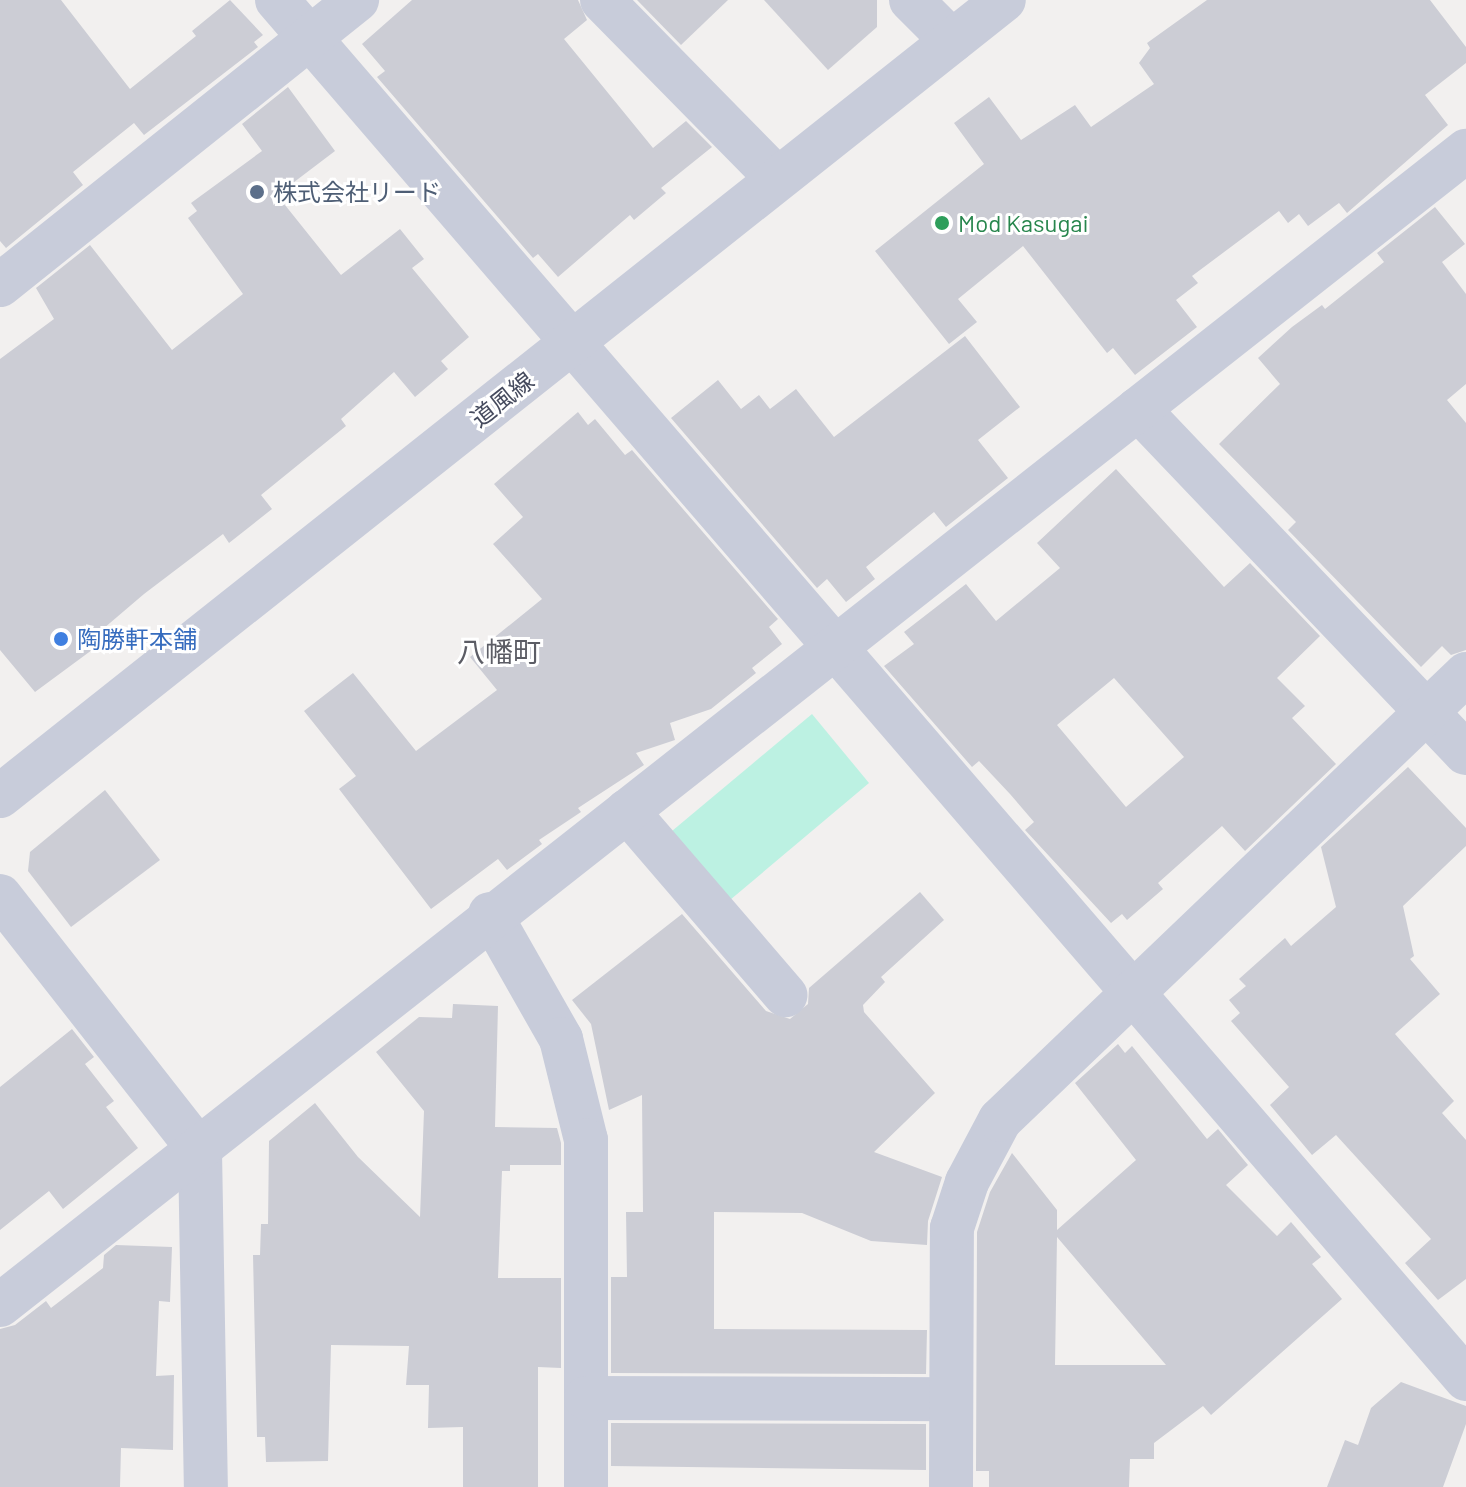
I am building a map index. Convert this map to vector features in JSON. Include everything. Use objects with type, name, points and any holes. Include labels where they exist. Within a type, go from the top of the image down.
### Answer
[{"type":"street","points":[[277,0],[1466,1379]]},
{"type":"street","points":[[0,285],[357,0]]},
{"type":"street","points":[[602,0],[776,177]]},
{"type":"street","points":[[911,0],[952,41]]},
{"type":"street","name":"道風線","points":[[0,796],[776,177],[1004,0]]},
{"type":"street","points":[[0,1305],[200,1151],[490,914],[627,811],[1466,151]]},
{"type":"street","points":[[1138,409],[1466,753]]},
{"type":"street","points":[[951,1487],[952,1228],[967,1182],[1000,1120],[1466,674]]},
{"type":"street","points":[[627,811],[785,995]]},
{"type":"street","points":[[0,896],[200,1151],[206,1487]]},
{"type":"street","points":[[490,914],[561,1039],[586,1140],[586,1487]]},
{"type":"street","points":[[586,1398],[950,1399]]},
{"type":"green space","points":[[812,714],[869,783],[730,900],[672,831]]},
{"type":"building","points":[[0,0],[61,0],[130,89],[196,36],[192,31],[230,0],[263,35],[254,42],[258,47],[144,135],[134,123],[73,172],[83,185],[6,248],[0,241]]},
{"type":"building","points":[[412,0],[578,0],[587,20],[564,39],[653,148],[686,121],[712,147],[661,188],[666,193],[634,220],[630,215],[558,277],[538,254],[533,258],[377,77],[385,71],[362,44]]},
{"type":"building","points":[[637,0],[728,0],[681,45]]},
{"type":"building","points":[[764,0],[877,0],[877,27],[828,70]]},
{"type":"building","points":[[1207,0],[1430,0],[1466,47],[1466,63],[1425,95],[1448,125],[1347,213],[1339,203],[1308,226],[1299,214],[1288,223],[1279,211],[1192,276],[1198,283],[1176,300],[1197,327],[1135,375],[1113,348],[1107,353],[1023,246],[958,299],[977,322],[949,344],[875,251],[984,164],[954,123],[989,97],[1021,140],[1075,105],[1091,127],[1154,84],[1139,63],[1150,48],[1147,43]]},
{"type":"building","points":[[288,87],[335,151],[277,195],[341,275],[400,229],[424,259],[412,268],[469,337],[441,361],[448,369],[415,397],[394,372],[341,419],[346,426],[261,495],[272,509],[229,543],[223,534],[144,594],[90,640],[96,647],[35,692],[0,650],[0,359],[54,319],[36,288],[90,245],[172,350],[243,294],[188,218],[197,211],[191,203],[262,151],[242,124]]},
{"type":"building","points":[[1435,207],[1465,244],[1442,262],[1466,294],[1466,384],[1447,400],[1466,423],[1466,650],[1451,655],[1442,646],[1421,667],[1288,530],[1296,522],[1219,444],[1280,384],[1258,358],[1292,327],[1322,305],[1325,309],[1384,262],[1377,253]]},
{"type":"building","points":[[965,336],[1020,407],[978,440],[1008,478],[946,527],[934,512],[866,567],[875,579],[846,602],[827,579],[817,588],[671,418],[718,380],[741,409],[759,395],[770,409],[796,389],[834,437]]},
{"type":"building","points":[[578,412],[588,425],[595,419],[625,455],[632,450],[778,619],[769,627],[782,644],[752,668],[756,673],[711,709],[670,723],[675,740],[636,753],[644,765],[578,808],[581,812],[539,840],[542,844],[507,870],[498,859],[431,909],[339,789],[356,776],[304,711],[353,673],[416,751],[497,690],[470,657],[542,599],[493,544],[523,517],[494,484]]},
{"type":"building","points":[[1116,469],[1224,587],[1250,563],[1320,636],[1277,678],[1305,706],[1292,718],[1336,764],[1245,851],[1222,826],[1158,883],[1163,889],[1127,920],[1122,914],[1111,923],[1025,830],[1034,822],[1010,794],[979,761],[972,767],[884,666],[914,644],[904,632],[966,584],[996,621],[1060,568],[1037,543]],"holes":[[[1114,678],[1184,757],[1126,807],[1057,725]]]},
{"type":"building","points":[[1408,767],[1466,828],[1466,846],[1403,906],[1414,956],[1410,959],[1440,994],[1395,1034],[1454,1101],[1442,1113],[1466,1140],[1466,1279],[1438,1300],[1405,1263],[1431,1239],[1336,1135],[1312,1155],[1270,1105],[1289,1087],[1231,1021],[1240,1013],[1229,1000],[1246,986],[1239,979],[1285,938],[1291,946],[1336,907],[1321,847]]},
{"type":"building","points":[[105,790],[160,860],[71,927],[28,871],[30,852]]},
{"type":"building","points":[[920,892],[944,920],[881,977],[885,982],[863,1005],[864,1012],[935,1093],[874,1152],[942,1177],[928,1221],[927,1245],[871,1241],[802,1213],[714,1212],[714,1329],[927,1330],[926,1374],[611,1373],[611,1277],[627,1277],[626,1212],[643,1212],[642,1095],[609,1110],[591,1024],[572,1000],[682,914],[766,1011],[790,1019],[808,1004],[809,988]]},
{"type":"building","points":[[453,1004],[498,1006],[495,1127],[557,1128],[561,1143],[561,1165],[510,1165],[510,1171],[502,1171],[498,1278],[561,1278],[561,1368],[538,1367],[538,1487],[463,1487],[463,1427],[428,1428],[429,1385],[406,1385],[409,1346],[331,1345],[328,1461],[266,1462],[265,1437],[257,1437],[253,1255],[260,1255],[261,1224],[268,1224],[269,1141],[315,1103],[358,1157],[420,1217],[424,1111],[376,1052],[419,1017],[452,1018]]},
{"type":"building","points":[[72,1029],[94,1057],[85,1064],[114,1101],[106,1107],[138,1148],[63,1209],[49,1191],[0,1230],[0,1087]]},
{"type":"building","points":[[1118,1044],[1125,1053],[1132,1046],[1207,1139],[1218,1129],[1248,1165],[1226,1185],[1277,1236],[1291,1222],[1321,1257],[1312,1264],[1342,1299],[1211,1415],[1203,1406],[1154,1443],[1154,1459],[1130,1459],[1129,1487],[989,1487],[989,1471],[976,1471],[977,1232],[990,1192],[1012,1153],[1057,1210],[1057,1230],[1136,1160],[1075,1083]],"holes":[[[1057,1237],[1166,1365],[1055,1365]]]},
{"type":"building","points":[[116,1245],[172,1247],[170,1302],[159,1301],[156,1376],[174,1375],[173,1450],[121,1448],[120,1487],[0,1487],[0,1329],[15,1325],[46,1301],[51,1308],[103,1268],[104,1255]]},
{"type":"building","points":[[1401,1382],[1466,1406],[1466,1424],[1443,1487],[1327,1487],[1345,1440],[1358,1445],[1371,1408]]},
{"type":"building","points":[[611,1423],[926,1424],[926,1470],[611,1466]]},
{"type":"place","name":"株式会社リード","points":[[257,192]]},
{"type":"place","name":"Mod Kasugai","points":[[942,223]]},
{"type":"place","name":"陶勝軒本舗","points":[[61,639]]},
{"type":"district","name":"八幡町","points":[[499,651]]}]
